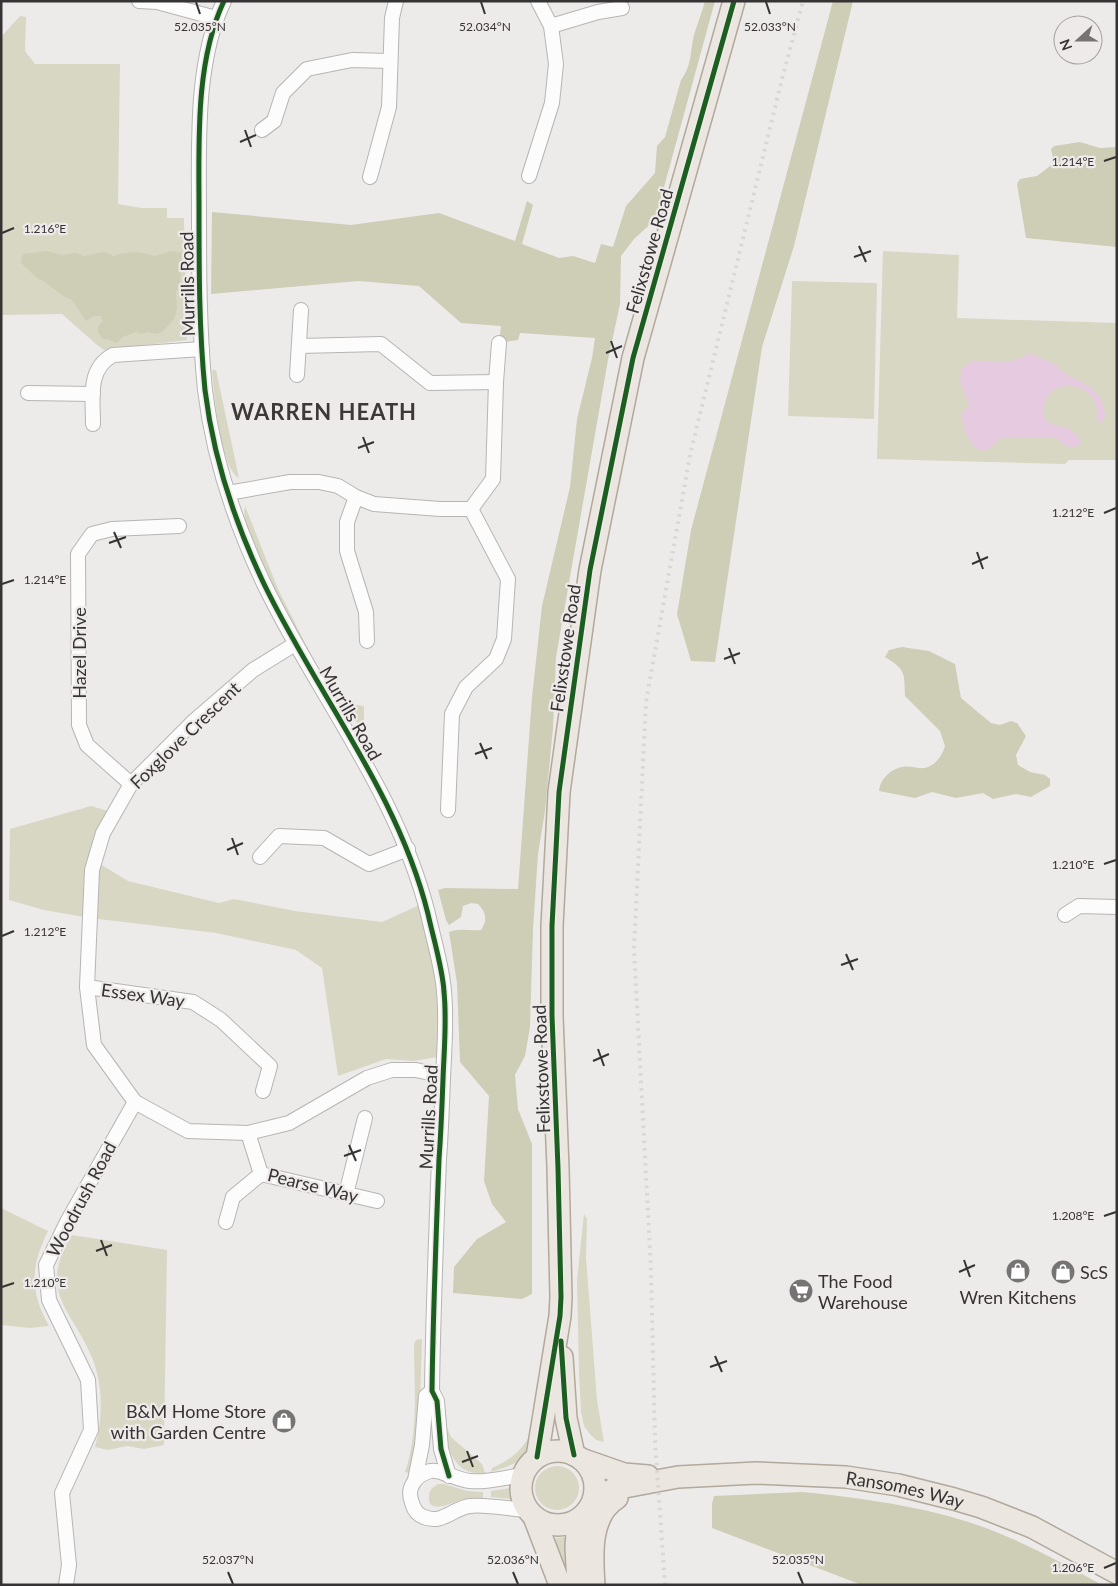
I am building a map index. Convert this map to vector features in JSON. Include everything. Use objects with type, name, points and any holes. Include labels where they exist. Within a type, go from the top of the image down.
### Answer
[{"type":"main road","name":"Felixstowe Road","points":[[537,1457],[560,1316],[561,1297],[552,1016],[552,926],[559,792],[590,570],[633,358],[734,1]]},
{"type":"main road","name":"Felixstowe Road","points":[[560,1316],[566,1418],[578,1457]]},
{"type":"main road","points":[[531,1513],[544,1523],[556,1526],[578,1520],[588,1511],[594,1499],[593,1477],[588,1467],[578,1457],[562,1451],[549,1452],[537,1457],[526,1468],[520,1487],[522,1499],[531,1513],[560,1585]]},
{"type":"main road","name":"Ransomes Way","points":[[578,1457],[624,1474],[678,1477]]},
{"type":"main road","name":"Ransomes Way","points":[[594,1499],[614,1488],[678,1477],[736,1473],[846,1477],[898,1485],[954,1499],[1007,1517],[1032,1527],[1117,1573]]},
{"type":"main road","points":[[594,1585],[592,1558],[595,1533],[602,1514],[614,1500],[646,1483]]},
{"type":"main road","points":[[578,1520],[576,1547],[578,1585]]},
{"type":"street","points":[[139,1],[158,2],[216,18]]},
{"type":"street","name":"Murrills Road","points":[[224,1],[216,18],[205,70],[199,118],[202,349],[207,402],[228,493],[263,582],[295,644],[363,758],[408,849],[427,910],[444,990],[445,1056],[433,1313],[432,1391],[437,1401],[440,1444],[449,1476]]},
{"type":"street","points":[[370,177],[389,107],[392,18],[396,1]]},
{"type":"street","points":[[529,176],[552,103],[556,64],[551,26],[538,1]]},
{"type":"street","points":[[551,26],[598,12],[622,8]]},
{"type":"street","points":[[262,130],[274,121],[283,94],[307,69],[352,60],[390,61]]},
{"type":"street","points":[[297,375],[301,310]]},
{"type":"street","points":[[471,509],[493,479],[499,343]]},
{"type":"street","points":[[299,346],[381,344],[430,383],[496,382]]},
{"type":"street","points":[[93,424],[93,394],[96,370],[104,360],[113,355],[202,349]]},
{"type":"street","points":[[28,393],[93,394]]},
{"type":"street","points":[[228,493],[290,482],[319,482],[338,486],[356,497],[374,504],[440,509],[471,509]]},
{"type":"street","points":[[356,497],[347,522],[348,552],[366,612],[368,641]]},
{"type":"street","points":[[448,810],[452,714],[466,688],[496,659],[504,639],[508,579],[471,509]]},
{"type":"street","name":"Hazel Drive","points":[[131,784],[87,745],[79,726],[78,554],[92,534],[98,532],[112,529],[179,526]]},
{"type":"street","name":"Foxglove Crescent","points":[[295,644],[254,670],[195,720],[131,784],[104,833],[92,870],[87,987],[94,1045],[135,1102],[188,1131],[248,1133],[289,1123],[367,1078],[392,1070],[416,1070],[443,1076]]},
{"type":"street","points":[[260,857],[280,836],[324,838],[369,864],[408,849]]},
{"type":"street","points":[[1065,915],[1079,906],[1117,907]]},
{"type":"street","name":"Essex Way","points":[[87,987],[193,1002],[221,1020],[270,1066],[263,1090]]},
{"type":"street","name":"Woodrush Road","points":[[66,1585],[69,1564],[62,1493],[91,1430],[88,1380],[49,1300],[46,1264],[67,1222],[135,1102]]},
{"type":"street","points":[[346,1194],[365,1118]]},
{"type":"street","name":"Pearse Way","points":[[248,1133],[261,1174],[377,1201]]},
{"type":"street","points":[[226,1222],[233,1197],[261,1174]]},
{"type":"street","name":"Murrills Road","points":[[432,1391],[426,1396],[422,1445],[415,1480],[410,1490],[414,1508],[420,1516],[430,1520],[440,1520],[459,1509],[470,1506],[531,1513]]},
{"type":"street","points":[[415,1480],[430,1471],[440,1472],[457,1480],[472,1482],[523,1475]]},
{"type":"green space","points":[[705,1],[715,1],[655,220],[634,239],[621,256],[620,304],[608,360],[556,657],[553,728],[545,811],[538,854],[533,929],[530,1027],[525,1056],[515,1075],[518,1109],[532,1144],[532,1294],[522,1299],[453,1293],[454,1267],[477,1239],[506,1222],[492,1204],[484,1181],[489,1096],[460,1062],[457,983],[449,932],[481,930],[485,923],[485,916],[478,904],[471,903],[463,906],[461,917],[449,925],[438,890],[445,888],[518,889],[532,697],[542,606],[570,487],[577,419],[595,338],[520,333],[518,340],[499,343],[501,326],[461,323],[419,286],[358,281],[211,294],[212,212],[351,225],[439,213],[515,241],[527,201],[533,205],[522,244],[559,258],[573,256],[595,263],[601,244],[613,247],[626,206],[655,173],[657,146],[665,137],[681,80],[689,64],[694,35]]},
{"type":"green space","points":[[833,1],[853,1],[794,246],[762,347],[715,662],[691,661],[677,614],[691,530]]},
{"type":"green space","points":[[20,16],[26,17],[25,51],[35,64],[120,64],[118,204],[142,208],[167,208],[167,218],[184,218],[187,340],[104,350],[62,314],[1,315],[1,37]]},
{"type":"green space","points":[[1080,142],[1100,148],[1117,147],[1117,247],[1026,238],[1017,184],[1020,179],[1037,176],[1054,163],[1051,149],[1054,146]]},
{"type":"green space","points":[[47,251],[61,255],[76,253],[84,256],[105,252],[113,256],[134,252],[155,256],[171,251],[182,253],[180,283],[176,292],[177,307],[175,317],[162,332],[157,334],[148,332],[141,334],[136,332],[123,337],[116,343],[103,339],[98,332],[98,327],[103,321],[101,316],[94,316],[86,321],[72,300],[38,279],[21,263],[23,254]]},
{"type":"green space","points":[[883,251],[959,255],[957,318],[1117,323],[1117,460],[1069,460],[1065,464],[877,459]]},
{"type":"green space","points":[[792,281],[877,283],[874,419],[788,416]]},
{"type":"green space","points":[[212,370],[216,370],[239,478],[232,471],[223,445],[216,411]]},
{"type":"green space","points":[[245,506],[278,589],[313,659],[311,660],[258,561],[245,521]]},
{"type":"green space","points":[[902,647],[929,651],[955,664],[961,698],[991,723],[1000,725],[1011,721],[1017,723],[1026,736],[1016,755],[1018,765],[1030,772],[1045,775],[1050,779],[1050,786],[1031,797],[1016,794],[993,799],[983,793],[956,798],[932,792],[915,798],[879,791],[881,783],[889,773],[897,768],[929,767],[938,760],[945,746],[940,731],[905,696],[904,677],[900,669],[885,657],[889,650]]},
{"type":"green space","points":[[344,703],[364,706],[364,734]]},
{"type":"green space","points":[[91,806],[115,813],[95,861],[128,881],[219,903],[234,899],[295,911],[382,922],[424,903],[444,990],[445,1056],[413,1061],[386,1059],[338,1076],[322,968],[296,950],[216,933],[90,918],[44,910],[9,900],[10,829]]},
{"type":"green space","points":[[1,1208],[48,1231],[38,1256],[35,1289],[49,1326],[30,1328],[1,1325]]},
{"type":"green space","points":[[584,1214],[587,1219],[586,1257],[597,1400],[604,1442],[596,1440],[589,1433],[584,1426],[581,1412],[577,1280]]},
{"type":"green space","points":[[72,1235],[167,1250],[164,1445],[144,1449],[127,1446],[108,1450],[95,1447],[101,1414],[99,1381],[93,1360],[85,1342],[68,1314],[58,1287],[57,1272],[62,1255]]},
{"type":"green space","points":[[422,1339],[419,1433],[409,1473],[405,1472],[414,1425],[414,1344],[416,1340]]},
{"type":"green space","points":[[443,1419],[451,1437],[482,1464],[485,1473],[474,1473],[465,1470],[458,1464],[446,1439]]},
{"type":"green space","points":[[531,1433],[526,1450],[519,1460],[514,1464],[491,1472],[492,1468],[510,1458],[519,1450]]},
{"type":"green space","points":[[553,1466],[561,1466],[573,1472],[579,1488],[573,1504],[561,1510],[553,1510],[541,1504],[535,1492],[535,1484],[541,1472]]},
{"type":"green space","points":[[438,1484],[467,1491],[483,1492],[483,1499],[464,1499],[442,1506],[432,1506],[429,1494]]},
{"type":"green space","points":[[510,1488],[510,1499],[491,1497],[491,1491]]},
{"type":"green space","points":[[802,1492],[895,1504],[942,1514],[1001,1534],[1102,1585],[862,1585],[712,1528],[714,1496]]},
{"type":"green space","points":[[565,1537],[568,1540],[568,1580],[555,1540],[556,1538]]},
{"type":"shaded area","points":[[1029,353],[1054,364],[1063,372],[1094,390],[1102,401],[1105,413],[1103,420],[1101,423],[1097,421],[1096,405],[1092,397],[1085,391],[1078,387],[1060,387],[1047,397],[1044,406],[1044,416],[1053,425],[1065,427],[1072,431],[1082,443],[1074,448],[1064,445],[1056,438],[1002,437],[986,450],[976,448],[968,438],[962,418],[962,413],[969,406],[960,380],[962,368],[974,360],[1009,361],[1016,360]]},
{"type":"railway","points":[[665,1585],[655,1441],[651,1270],[634,949],[646,702],[690,455],[783,75],[803,1]]},
{"type":"cycle path","points":[[224,1],[208,50],[203,76],[199,130],[200,322],[205,390],[214,440],[227,489],[253,561],[285,625],[377,785],[397,827],[415,870],[437,953],[443,983],[445,1025],[432,1391],[437,1401],[441,1449],[449,1476]]},
{"type":"cycle path","points":[[537,1457],[560,1316],[561,1297],[552,1016],[552,926],[559,792],[590,570],[633,358],[734,1]]},
{"type":"cycle path","points":[[561,1341],[566,1418],[574,1455]]},
{"type":"place","name":"Wren Kitchens","points":[[1018,1271]]},
{"type":"place","name":"ScS","points":[[1063,1272]]},
{"type":"place","name":"The Food Warehouse","points":[[801,1291]]},
{"type":"place","name":"B&M Home Store with Garden Centre","points":[[284,1421]]},
{"type":"district","name":"WARREN HEATH","points":[[324,411]]}]
